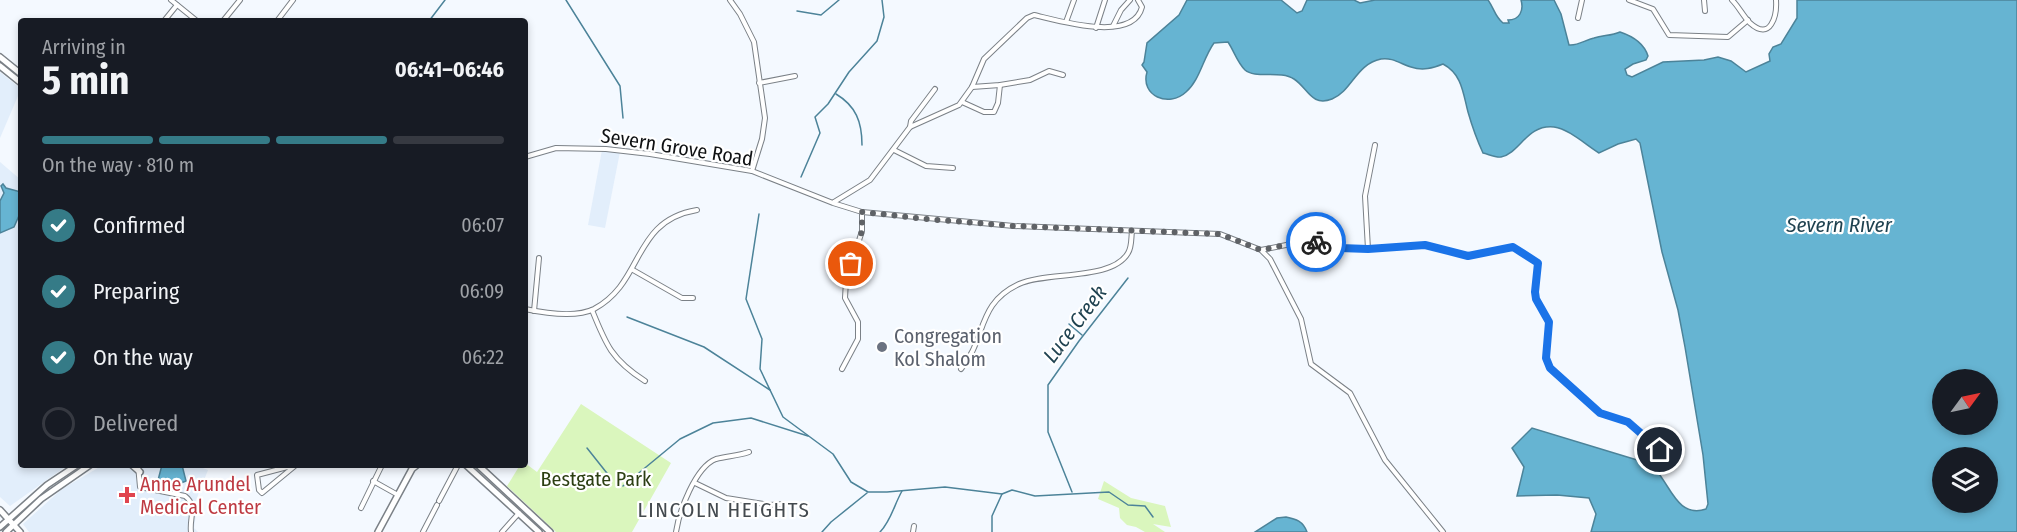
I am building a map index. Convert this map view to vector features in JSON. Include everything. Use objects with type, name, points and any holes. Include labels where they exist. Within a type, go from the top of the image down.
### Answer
[{"type":"main road","points":[[0,57],[18,71]]},
{"type":"main road","points":[[0,66],[18,81]]},
{"type":"main road","points":[[8,73],[13,67]]},
{"type":"main road","points":[[0,526],[47,485],[72,468]]},
{"type":"main road","points":[[6,532],[48,494],[86,468]]},
{"type":"main road","points":[[135,468],[140,472]]},
{"type":"main road","points":[[378,532],[412,468]]},
{"type":"main road","points":[[470,468],[539,532]]},
{"type":"main road","points":[[481,468],[550,532]]},
{"type":"main road","points":[[496,490],[501,485]]},
{"type":"main road","points":[[0,510],[20,532]]},
{"type":"street","points":[[171,0],[193,18]]},
{"type":"street","points":[[225,18],[240,0]]},
{"type":"street","points":[[730,0],[754,42],[765,118],[762,139],[752,171]]},
{"type":"street","points":[[1066,22],[1074,0]]},
{"type":"street","points":[[1096,28],[1105,0]]},
{"type":"street","points":[[1113,26],[1121,9],[1130,0]]},
{"type":"street","points":[[910,127],[959,105],[972,87],[984,59],[1026,18],[1034,15],[1096,28],[1113,26],[1125,24],[1136,18],[1142,7],[1138,0]]},
{"type":"street","points":[[1578,18],[1582,0]]},
{"type":"street","points":[[1629,0],[1653,9],[1665,31],[1673,36],[1728,37],[1748,20]]},
{"type":"street","points":[[1704,0],[1705,11]]},
{"type":"street","points":[[1732,0],[1748,20],[1757,27],[1765,28],[1769,27],[1776,16],[1776,0]]},
{"type":"street","points":[[279,18],[291,1]]},
{"type":"street","points":[[166,18],[177,5]]},
{"type":"street","points":[[972,87],[1030,80],[1049,71],[1063,75]]},
{"type":"street","points":[[759,83],[795,76]]},
{"type":"street","points":[[962,102],[984,112],[994,112],[998,103],[1000,85]]},
{"type":"street","points":[[833,203],[870,180],[894,150],[910,127],[911,121],[936,89]]},
{"type":"street","points":[[1368,249],[1365,196],[1375,144]]},
{"type":"street","name":"Severn Grove Road","points":[[528,156],[550,149],[606,149],[752,171],[862,212],[1014,226],[1220,234],[1261,250]]},
{"type":"street","points":[[894,150],[926,166],[953,168]]},
{"type":"street","points":[[528,310],[564,314],[592,310],[614,294],[633,270],[645,242],[657,229],[669,219],[698,210]]},
{"type":"street","points":[[842,369],[858,339],[858,322],[845,298],[846,281],[862,231],[862,212]]},
{"type":"street","points":[[961,369],[972,355],[988,309],[1001,295],[1019,284],[1032,280],[1116,266],[1130,251],[1132,231]]},
{"type":"street","points":[[1261,250],[1306,241],[1322,242],[1340,248],[1368,249],[1425,245],[1468,256],[1513,247],[1538,263],[1535,292],[1536,299],[1549,322],[1546,358],[1550,368],[1600,413],[1628,422],[1660,450]]},
{"type":"street","points":[[1261,250],[1270,259],[1301,319],[1311,364],[1350,393],[1385,460],[1443,532]]},
{"type":"street","points":[[534,311],[539,258]]},
{"type":"street","points":[[633,270],[682,298],[693,298]]},
{"type":"street","points":[[592,310],[605,342],[618,361],[645,381]]},
{"type":"street","points":[[676,532],[682,508],[704,469],[716,459],[737,457],[749,452]]},
{"type":"street","points":[[139,468],[140,487],[188,498],[193,508],[191,532]]},
{"type":"street","points":[[284,468],[257,475],[259,490],[262,493],[292,468]]},
{"type":"street","points":[[361,508],[380,468]]},
{"type":"street","points":[[423,532],[456,468]]},
{"type":"street","points":[[373,481],[398,495]]},
{"type":"street","points":[[695,483],[726,498],[770,505],[783,504]]},
{"type":"street","points":[[502,532],[519,513]]},
{"type":"street","points":[[913,532],[914,526]]},
{"type":"shaded area","points":[[0,72],[18,87],[18,96],[0,138]]},
{"type":"shaded area","points":[[602,150],[620,152],[605,228],[588,225]]},
{"type":"shaded area","points":[[0,162],[18,177],[18,468],[64,468],[10,506],[0,497]]},
{"type":"shaded area","name":"Anne Arundel Medical Center","points":[[98,468],[203,468],[208,470],[196,500],[194,528],[198,532],[29,532],[23,524],[62,489]]},
{"type":"green space","name":"Bestgate Park","points":[[581,404],[671,463],[632,532],[556,532],[507,486],[518,468],[528,468],[528,465],[537,472]]},
{"type":"green space","points":[[1104,481],[1131,498],[1165,506],[1171,527],[1153,524],[1165,532],[1145,532],[1127,525],[1120,518],[1119,508],[1098,499]]},
{"type":"water","name":"Severn River","points":[[1187,0],[1281,0],[1297,13],[1302,11],[1307,0],[1354,0],[1360,3],[1375,0],[1488,0],[1500,21],[1509,23],[1508,20],[1520,14],[1521,0],[1554,0],[1561,14],[1569,45],[1620,32],[1641,44],[1648,56],[1646,60],[1625,69],[1627,75],[1632,77],[1663,62],[1718,57],[1731,61],[1746,72],[1770,61],[1769,54],[1773,47],[1781,44],[1797,18],[1797,0],[2017,0],[2017,532],[1591,532],[1596,514],[1589,498],[1557,495],[1517,496],[1524,467],[1512,448],[1532,428],[1647,463],[1661,476],[1672,494],[1686,508],[1695,511],[1706,509],[1708,504],[1703,455],[1685,347],[1678,310],[1662,252],[1640,143],[1636,139],[1599,153],[1560,128],[1545,127],[1530,134],[1508,154],[1501,157],[1494,156],[1483,153],[1471,122],[1461,85],[1454,73],[1443,64],[1420,69],[1393,60],[1381,59],[1366,66],[1339,95],[1332,99],[1319,101],[1288,76],[1249,73],[1240,64],[1228,42],[1214,43],[1195,81],[1186,92],[1179,97],[1164,99],[1152,93],[1148,88],[1147,72],[1142,65],[1147,43],[1179,15]]},
{"type":"water","points":[[3,184],[6,188],[18,191],[18,218],[14,227],[0,233],[0,201],[4,193],[1,186]]},
{"type":"water","points":[[161,468],[183,468],[186,481],[171,487],[157,484]]},
{"type":"water","points":[[1286,517],[1299,521],[1307,532],[1255,532],[1277,518]]},
{"type":"waterway","points":[[431,18],[445,0]]},
{"type":"waterway","points":[[566,0],[620,86],[623,118]]},
{"type":"waterway","points":[[797,11],[821,15],[839,0]]},
{"type":"waterway","points":[[801,177],[820,133],[815,117],[828,104],[849,72],[877,41],[884,17],[882,0]]},
{"type":"waterway","points":[[836,94],[853,109],[861,129],[862,145]]},
{"type":"waterway","name":"Luce Creek","points":[[759,214],[746,299],[762,339],[760,369],[783,417],[833,454],[851,482],[868,492],[945,487],[1002,494],[1012,490],[1035,496],[1109,492],[1128,505],[1145,506],[1153,517]]},
{"type":"waterway","name":"Luce Creek","points":[[1072,492],[1048,432],[1048,385],[1128,278]]},
{"type":"waterway","points":[[627,317],[704,347],[770,390]]},
{"type":"waterway","points":[[1069,324],[1082,335]]},
{"type":"waterway","name":"Luce Creek","points":[[623,486],[680,439],[713,423],[751,418],[808,436]]},
{"type":"waterway","points":[[587,448],[610,477]]},
{"type":"waterway","name":"Luce Creek","points":[[880,532],[890,518],[902,491]]},
{"type":"waterway","points":[[822,532],[867,493]]},
{"type":"waterway","points":[[992,532],[992,516],[1002,494]]},
{"type":"way so far","points":[[851,264],[862,231],[862,212],[1014,226],[1220,234],[1261,250],[1306,241],[1316,242]]},
{"type":"place","name":"Congregation Kol Shalom","points":[[882,347]]},
{"type":"place","name":"Anne Arundel Medical Center","points":[[127,495]]},
{"type":"district","name":"LINCOLN HEIGHTS","points":[[724,510]]},
{"type":"route","points":[[1316,242],[1340,248],[1368,249],[1425,245],[1468,256],[1513,247],[1538,263],[1535,292],[1536,299],[1549,322],[1546,358],[1550,368],[1600,413],[1628,422],[1660,450]]}]
